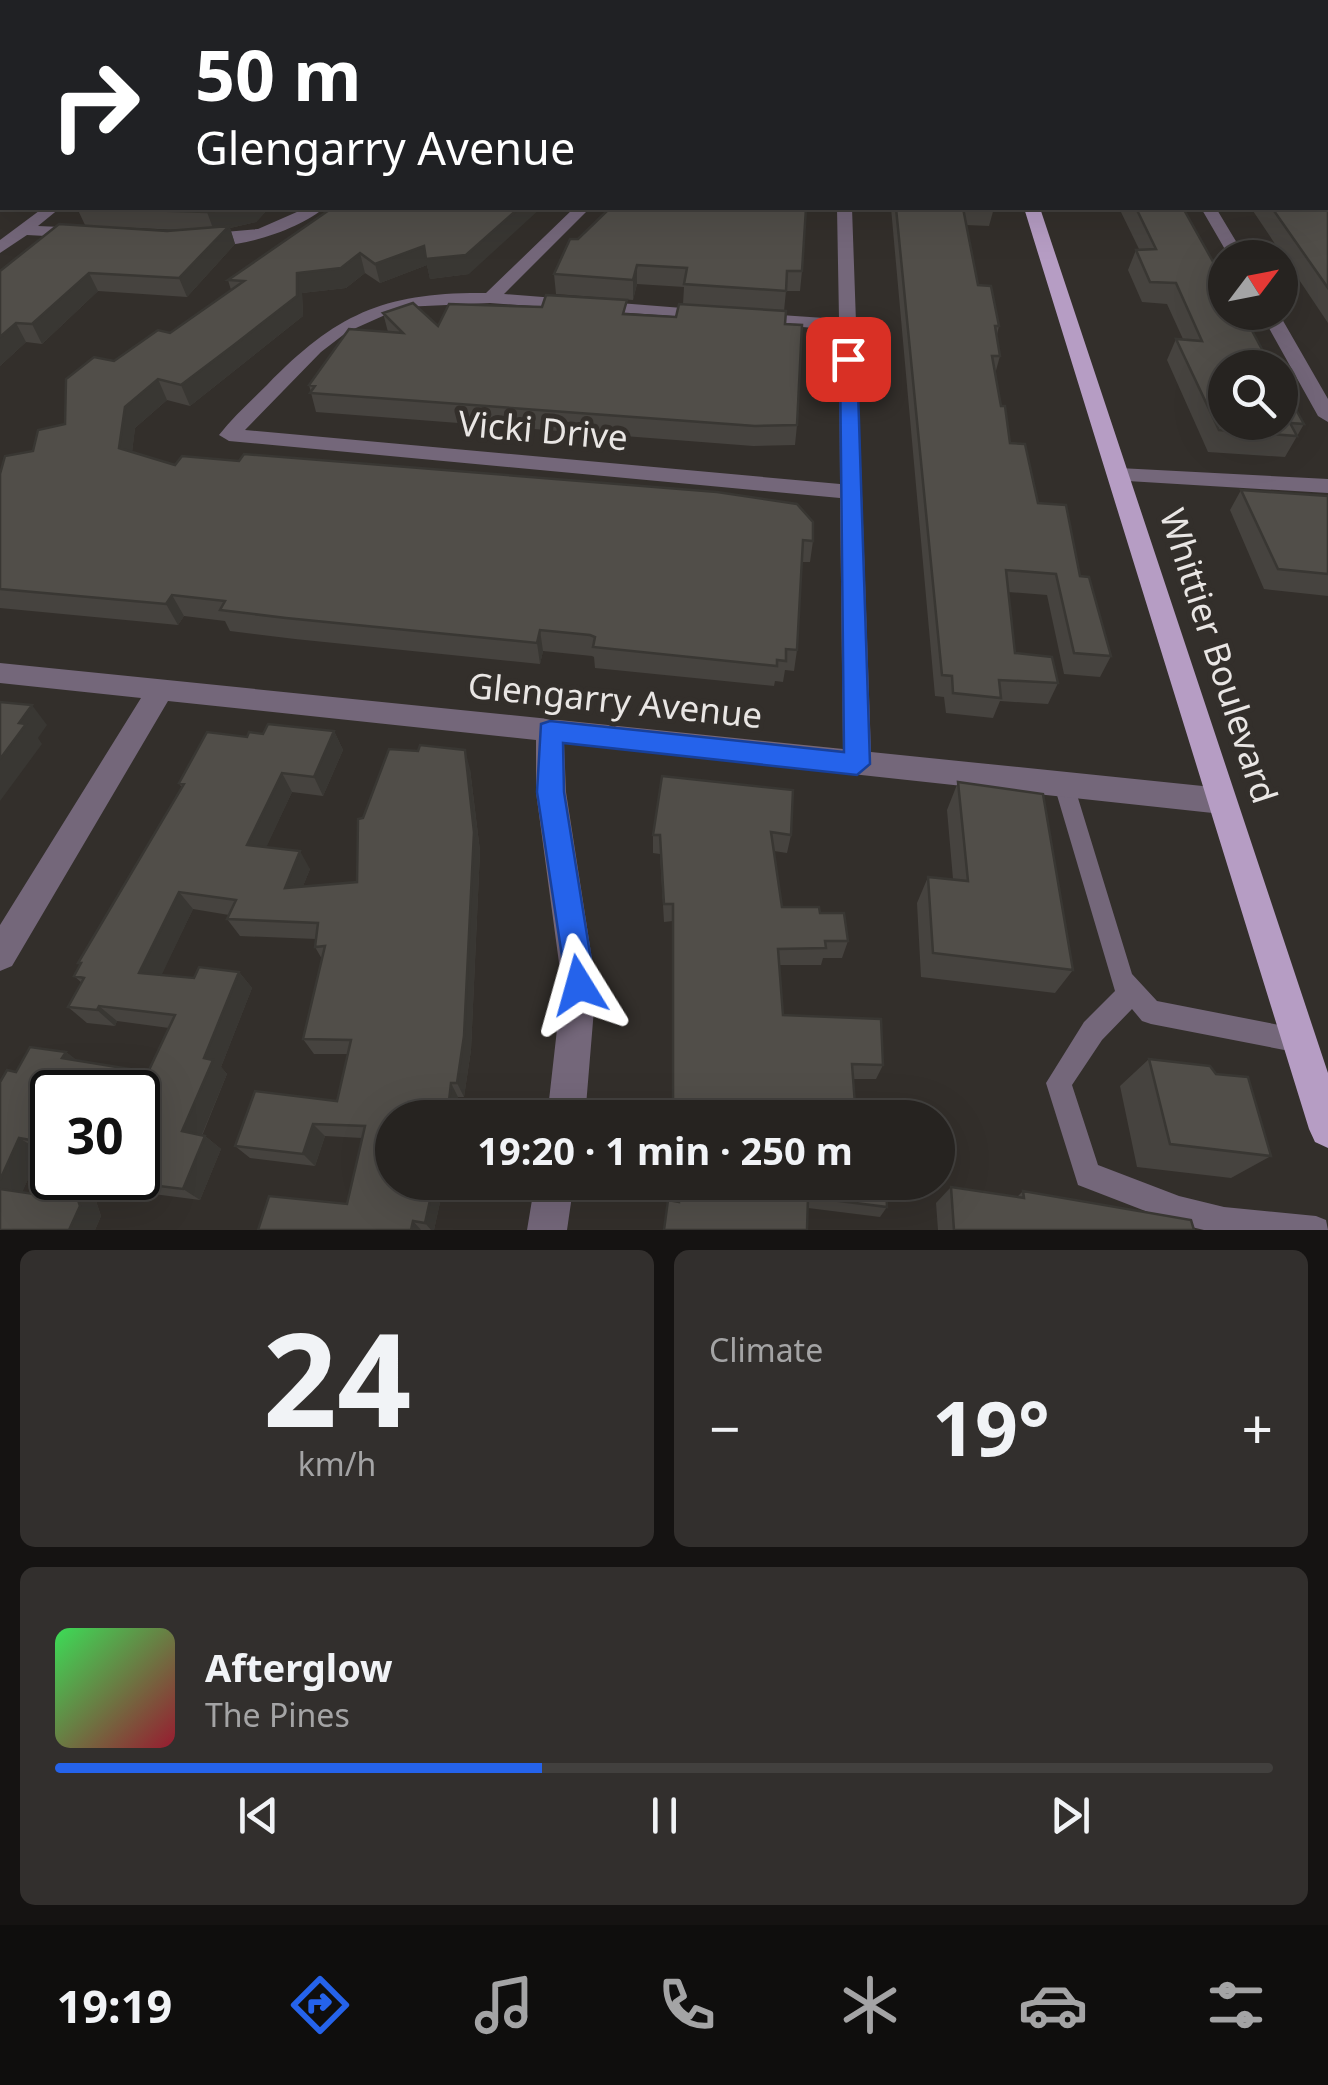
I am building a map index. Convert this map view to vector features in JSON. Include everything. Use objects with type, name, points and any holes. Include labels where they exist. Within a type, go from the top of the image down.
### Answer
[{"type":"main road","name":"Whittier Boulevard","points":[[1033,210],[1328,1129]]},
{"type":"street","points":[[0,248],[49,210]]},
{"type":"street","points":[[180,238],[218,240],[260,234],[294,222],[313,210]]},
{"type":"street","points":[[490,298],[580,210]]},
{"type":"street","points":[[845,210],[857,764]]},
{"type":"street","points":[[1210,210],[1228,240]]},
{"type":"street","points":[[23,230],[101,234]]},
{"type":"street","name":"Vicki Drive","points":[[490,298],[434,295],[397,300],[358,314],[334,330],[228,435],[851,492]]},
{"type":"street","points":[[490,298],[848,325]]},
{"type":"street","points":[[1279,330],[1328,416]]},
{"type":"street","points":[[1119,474],[1328,486]]},
{"type":"street","name":"Glengarry Avenue","points":[[0,673],[1222,801]]},
{"type":"street","points":[[0,954],[161,689]]},
{"type":"street","points":[[550,732],[551,792],[579,985],[568,1100]]},
{"type":"street","points":[[547,1230],[552,1200]]},
{"type":"lane","points":[[1064,785],[1122,981],[1151,1012],[1300,1041]]},
{"type":"lane","points":[[1132,991],[1093,1032],[1059,1083],[1088,1175],[1179,1210],[1224,1220],[1316,1230]]},
{"type":"building","points":[[142,210],[219,210],[207,212]]},
{"type":"building","points":[[329,210],[517,210],[466,255],[426,259],[424,246],[375,264],[360,253],[341,268],[297,273],[297,296],[181,385],[158,379],[125,407],[119,448],[175,465],[182,456],[239,461],[244,454],[717,492],[797,504],[813,522],[813,541],[803,540],[797,650],[786,649],[786,661],[777,660],[777,666],[593,647],[595,637],[590,635],[540,630],[537,643],[220,610],[225,601],[172,595],[166,604],[0,589],[0,474],[5,456],[33,451],[38,430],[65,424],[66,379],[94,357],[114,361],[158,330],[170,333],[244,281],[228,280]]},
{"type":"building","points":[[608,210],[806,210],[802,271],[787,271],[786,291],[684,284],[687,268],[637,265],[633,280],[554,274],[570,239],[578,239]]},
{"type":"building","points":[[896,210],[963,210],[978,285],[991,286],[1000,356],[992,356],[1010,443],[1025,444],[1038,503],[1066,505],[1080,576],[1089,577],[1111,656],[1074,653],[1056,574],[1006,570],[1015,653],[1052,657],[1058,683],[999,680],[1001,698],[953,693],[952,676],[942,675]]},
{"type":"building","points":[[1137,210],[1184,210],[1208,253],[1208,330],[1252,330],[1262,350],[1208,350],[1208,407],[1176,339],[1202,341],[1176,283],[1150,282],[1136,250],[1156,249]]},
{"type":"building","points":[[1273,210],[1328,210],[1328,288]]},
{"type":"building","points":[[59,224],[167,231],[229,226],[179,278],[89,273],[32,324],[16,323],[0,337],[0,271]]},
{"type":"building","points":[[546,295],[627,300],[623,314],[676,317],[679,304],[786,311],[785,324],[802,325],[797,425],[755,426],[310,393],[315,386],[309,385],[349,329],[403,333],[383,313],[413,303],[438,326],[449,304],[542,307]]},
{"type":"building","points":[[1241,490],[1328,496],[1328,574],[1278,569]]},
{"type":"building","points":[[0,702],[32,705],[19,723],[26,724],[0,759]]},
{"type":"building","points":[[268,724],[334,731],[314,777],[282,773],[247,845],[300,851],[285,888],[357,882],[358,819],[363,818],[389,749],[418,751],[420,745],[465,750],[474,832],[464,1036],[457,1083],[451,1083],[449,1100],[375,1100],[375,1200],[430,1200],[425,1223],[413,1221],[411,1230],[258,1230],[269,1196],[347,1204],[365,1126],[313,1124],[303,1154],[235,1146],[255,1091],[337,1101],[351,1040],[303,1039],[325,946],[315,947],[318,923],[227,919],[236,900],[179,892],[139,973],[194,978],[199,967],[239,972],[204,1058],[213,1060],[182,1131],[205,1136],[183,1189],[160,1186],[160,1070],[149,1070],[175,1015],[99,1006],[97,1010],[68,1007],[84,978],[74,976],[78,963],[184,784],[179,783],[207,732],[247,737],[249,732],[263,734]]},
{"type":"building","points":[[662,776],[793,790],[791,835],[771,832],[782,907],[819,907],[820,913],[844,913],[848,941],[825,941],[826,948],[778,949],[783,1015],[881,1019],[883,1065],[852,1064],[855,1100],[673,1100],[673,904],[664,904],[660,835],[653,835]]},
{"type":"building","points":[[958,782],[1043,794],[1073,970],[933,953],[928,877],[968,881]]},
{"type":"building","points":[[30,1047],[66,1052],[62,1058],[136,1070],[30,1070],[30,1140],[19,1138],[0,1180],[0,1082],[7,1070],[16,1072]]},
{"type":"building","points":[[1149,1059],[1210,1066],[1216,1074],[1248,1077],[1271,1156],[1170,1144]]},
{"type":"building","points":[[955,1188],[1024,1198],[1023,1191],[1191,1220],[1194,1230],[954,1230]]},
{"type":"building","points":[[0,1189],[30,1193],[30,1200],[78,1200],[80,1206],[69,1230],[0,1230]]},
{"type":"building","points":[[668,1200],[808,1200],[807,1230],[664,1230]]},
{"type":"building","points":[[832,1200],[887,1200],[887,1207]]},
{"type":"route","points":[[579,985],[551,792],[550,732],[857,764],[848,359]]}]
